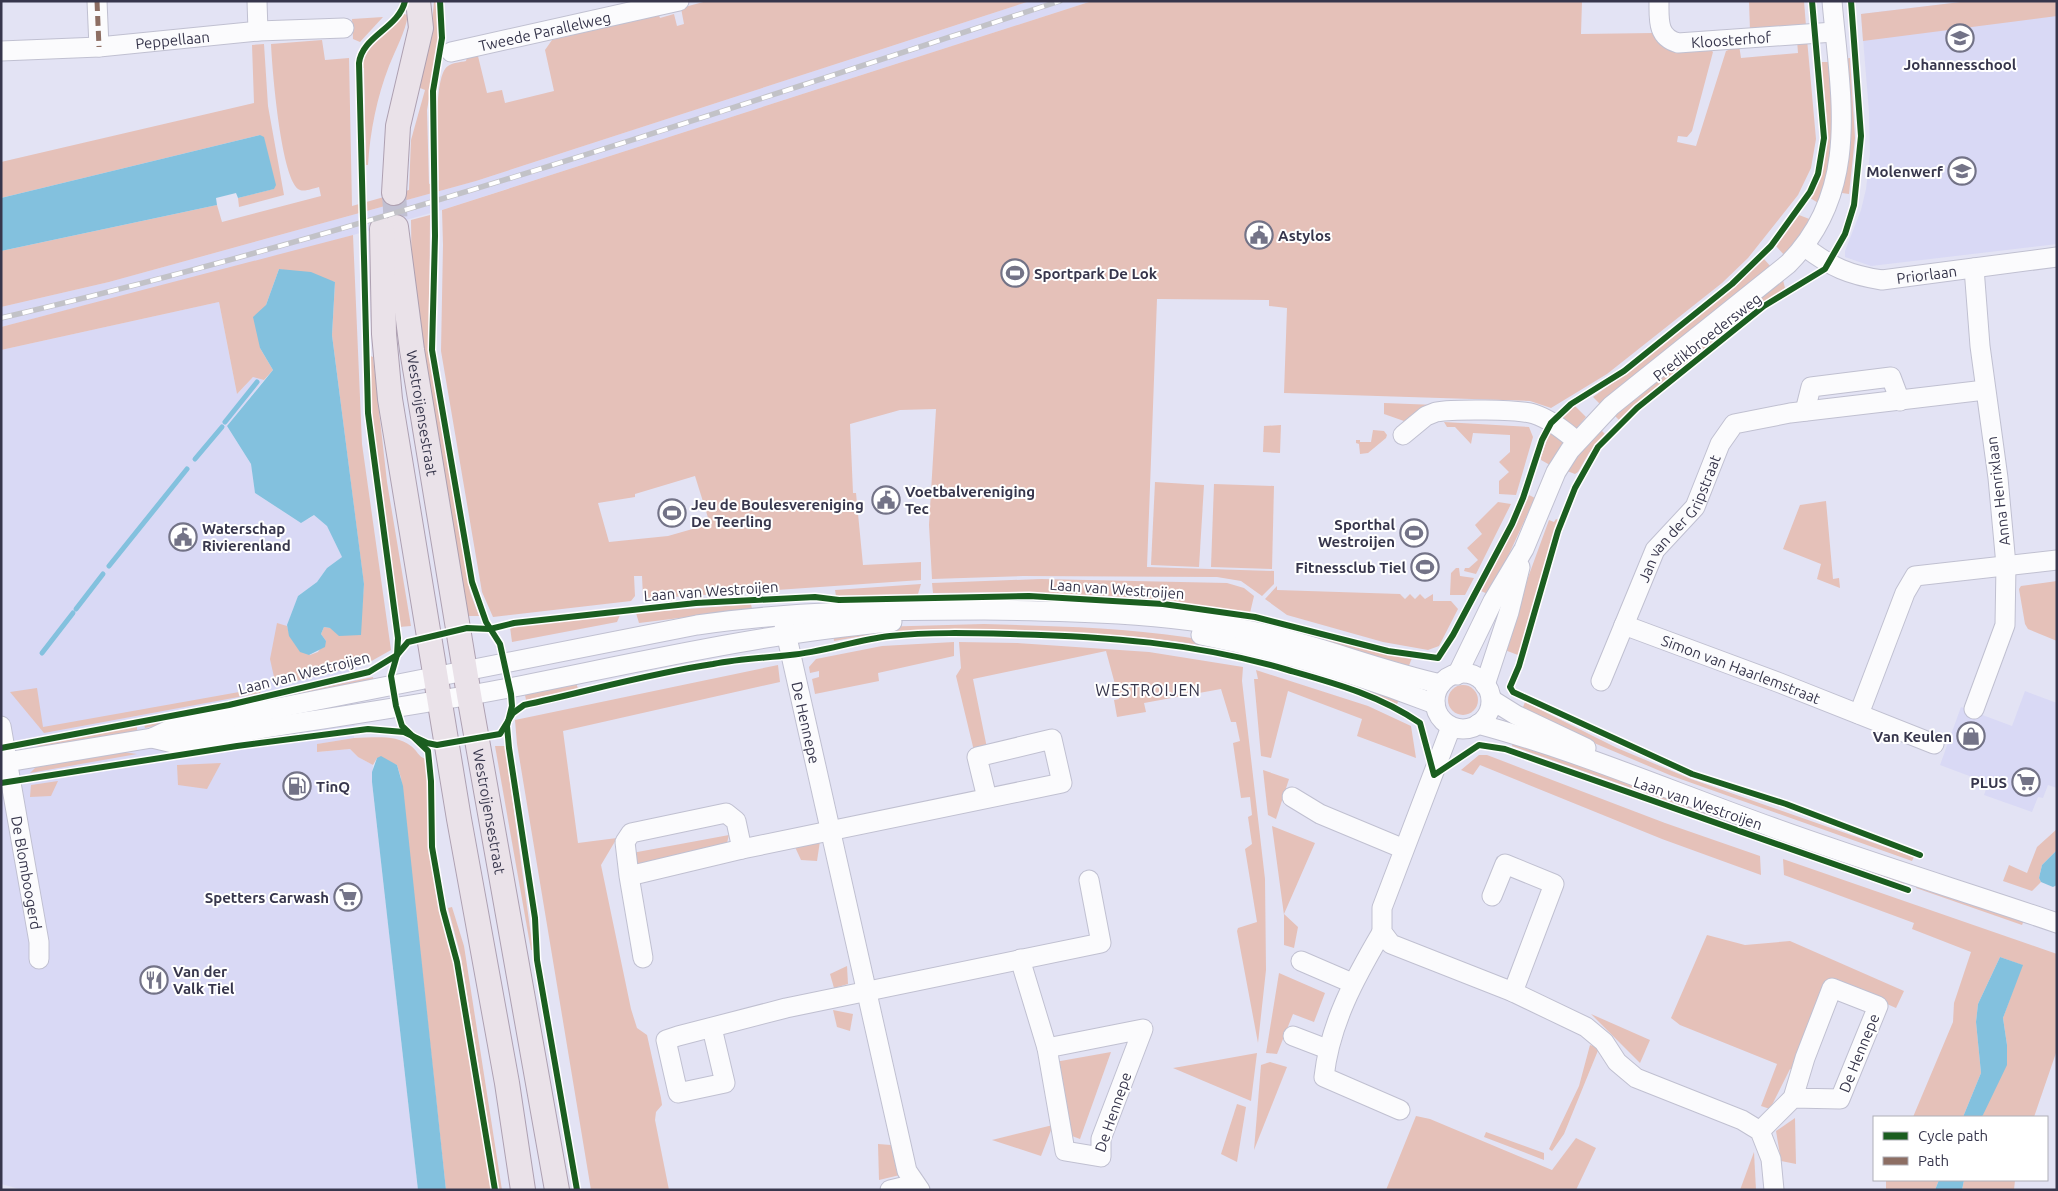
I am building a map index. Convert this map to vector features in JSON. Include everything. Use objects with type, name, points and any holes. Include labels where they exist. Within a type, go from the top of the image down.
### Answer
[{"type":"main road","points":[[388,195],[398,126],[419,42],[419,7]]},
{"type":"main road","name":"Westroijensestraat","points":[[522,1190],[507,1083],[439,700],[386,374],[389,228],[412,350],[464,670],[557,1190]]},
{"type":"street","points":[[97,1],[99,46]]},
{"type":"street","points":[[257,1],[258,31]]},
{"type":"street","name":"Kloosterhof","points":[[1659,1],[1660,28],[1666,37],[1678,43],[1834,32]]},
{"type":"street","name":"Predikbroedersweg","points":[[1449,679],[1524,549],[1556,472],[1577,441],[1612,406],[1775,275],[1804,247],[1828,206],[1842,145],[1832,1]]},
{"type":"street","name":"Tweede Parallelweg","points":[[451,52],[673,2]]},
{"type":"street","name":"Peppellaan","points":[[1,51],[99,46],[258,31],[344,28]]},
{"type":"street","name":"Priorlaan","points":[[1804,247],[1829,265],[1858,276],[1882,280],[2057,257]]},
{"type":"street","name":"Anna Henrixlaan","points":[[1974,268],[1985,390],[1998,478],[2006,565],[2005,625],[1974,709]]},
{"type":"street","points":[[1805,411],[1811,387],[1891,376],[1900,401]]},
{"type":"street","name":"Jan van der Gripstraat","points":[[1601,681],[1655,550],[1695,507],[1720,444],[1734,424],[1805,411],[1985,390]]},
{"type":"street","points":[[1403,435],[1426,416],[1436,412],[1519,413],[1533,414],[1551,423],[1577,441]]},
{"type":"street","name":"Predikbroedersweg","points":[[1488,692],[1524,549]]},
{"type":"street","points":[[1859,714],[1905,593],[1915,576],[2057,560]]},
{"type":"street","name":"Laan van Westroijen","points":[[5,763],[152,738],[171,729],[697,625],[782,615],[938,610],[1048,611],[1143,616],[1252,631],[1449,679]]},
{"type":"street","name":"De Hennepe","points":[[782,615],[907,1171],[918,1187],[890,1190]]},
{"type":"street","name":"Laan van Westroijen","points":[[152,738],[173,742],[469,695],[666,656],[787,636],[892,622],[974,620],[1081,622],[1137,626],[1202,635],[1276,651],[1359,676],[1435,704]]},
{"type":"street","name":"Simon van Haarlemstraat","points":[[1624,625],[1934,744]]},
{"type":"street","points":[[1472,675],[1488,692],[1490,711],[1484,721],[1462,729],[1451,727],[1438,713],[1435,704],[1436,695],[1449,679],[1472,675]]},
{"type":"street","name":"Laan van Westroijen","points":[[1488,692],[1516,714],[1591,750],[1687,788],[1928,873],[1970,893]]},
{"type":"street","name":"Laan van Westroijen","points":[[1478,724],[1562,750],[1919,879],[1970,893],[2057,923]]},
{"type":"street","name":"De Blomboogerd","points":[[1,726],[5,763],[39,942],[39,959]]},
{"type":"street","points":[[1400,1110],[1324,1077],[1327,1050],[1352,983],[1382,932],[1382,908],[1451,727]]},
{"type":"street","points":[[629,876],[742,849],[1062,783],[1052,739],[977,757],[987,798]]},
{"type":"street","points":[[1292,797],[1320,814],[1404,848]]},
{"type":"street","points":[[643,958],[625,842],[631,833],[726,813],[736,821],[742,849]]},
{"type":"street","points":[[1492,896],[1505,864],[1554,884],[1513,992]]},
{"type":"street","points":[[712,1028],[786,1008],[1101,943],[1089,880]]},
{"type":"street","points":[[1382,932],[1391,944],[1513,992],[1586,1027],[1604,1042],[1617,1062],[1636,1078],[1742,1120],[1760,1131],[1771,1159],[1774,1190]]},
{"type":"street","name":"De Hennepe","points":[[1020,959],[1046,1048],[1065,1151],[1101,1157],[1101,1139],[1143,1029],[1046,1048]]},
{"type":"street","points":[[1301,961],[1352,983]]},
{"type":"street","name":"De Hennepe","points":[[1760,1131],[1792,1098],[1832,988],[1878,1006],[1840,1099],[1792,1098]]},
{"type":"street","points":[[1293,1036],[1327,1050]]},
{"type":"shaded area","points":[[434,1],[438,1],[439,41],[427,110],[429,184],[439,180],[437,120],[443,73],[448,66],[466,61],[467,57],[477,52],[487,93],[502,90],[505,103],[554,91],[545,50],[552,40],[658,13],[660,18],[674,14],[677,26],[684,24],[681,8],[707,1],[1030,1],[476,181],[109,282],[1,307],[1,251],[217,205],[222,222],[321,196],[319,187],[300,190],[293,183],[283,147],[279,123],[271,44],[322,40],[325,60],[349,58],[352,206],[409,190],[411,140],[425,90],[415,86],[432,24]]},
{"type":"shaded area","points":[[1030,1],[1092,1],[445,209],[286,254],[1,327],[1,307],[109,282],[476,181]]},
{"type":"shaded area","name":"Sportpark De Lok","points":[[1092,1],[1582,1],[1581,34],[1654,33],[1709,48],[1713,52],[1692,131],[1687,137],[1678,136],[1677,142],[1696,146],[1726,51],[1739,45],[1741,58],[1798,53],[1797,40],[1807,39],[1816,139],[1811,168],[1798,195],[1748,258],[1722,283],[1607,374],[1551,408],[1530,401],[1284,393],[1287,308],[1269,306],[1269,300],[1157,299],[1147,567],[1274,571],[1274,584],[1262,596],[1241,581],[1217,577],[1023,576],[932,579],[929,525],[936,409],[900,410],[850,424],[853,493],[856,493],[863,565],[921,562],[921,580],[645,599],[643,597],[642,576],[634,576],[635,596],[631,601],[493,617],[482,592],[441,351],[442,210]],"holes":[[[695,476],[710,524],[668,536],[609,542],[598,503],[635,497],[635,494]]]},
{"type":"shaded area","points":[[1749,1],[1804,1],[1806,26],[1750,31]]},
{"type":"shaded area","points":[[1969,1],[2057,1],[2057,16],[1863,41],[1861,14]]},
{"type":"shaded area","name":"Molenwerf","points":[[1970,1],[2057,1],[2057,244],[1871,266],[1845,257],[1845,251],[1861,210],[1866,189],[1870,154],[1869,112],[1861,14]]},
{"type":"shaded area","points":[[404,14],[408,15],[407,22],[381,90],[372,127],[368,165],[366,165],[363,60],[372,46]]},
{"type":"shaded area","points":[[383,17],[360,42],[353,39],[352,19]]},
{"type":"shaded area","points":[[264,44],[268,106],[284,195],[239,207],[238,198],[273,189],[260,135],[1,198],[1,162],[254,103],[252,45]]},
{"type":"shaded area","points":[[1850,58],[1855,138],[1849,194],[1842,193],[1846,145],[1842,59]]},
{"type":"shaded area","points":[[1821,62],[1828,62],[1833,147],[1820,204],[1810,198],[1818,181],[1826,148],[1827,132]]},
{"type":"shaded area","points":[[260,135],[264,137],[276,185],[274,189],[238,198],[236,193],[216,198],[217,205],[1,251],[1,198]]},
{"type":"shaded area","points":[[430,215],[429,353],[470,592],[479,616],[464,616],[412,292],[411,220]]},
{"type":"shaded area","points":[[1799,215],[1812,220],[1785,256],[1776,246]]},
{"type":"shaded area","points":[[353,235],[362,444],[391,650],[368,663],[276,686],[270,659],[277,623],[287,626],[295,644],[310,655],[318,652],[326,641],[321,634],[324,627],[330,628],[361,618],[364,585],[332,335],[335,282],[279,269],[266,305],[260,348],[273,370],[264,380],[253,377],[237,394],[219,302],[1,350],[1,327]]},
{"type":"shaded area","points":[[1764,259],[1771,267],[1600,404],[1593,397],[1636,366],[1732,289]]},
{"type":"shaded area","points":[[279,269],[311,272],[335,282],[332,335],[364,584],[361,635],[339,636],[330,628],[324,627],[321,634],[326,641],[325,647],[309,655],[300,652],[289,636],[287,625],[298,596],[317,582],[327,568],[342,557],[327,526],[314,515],[301,523],[255,493],[251,464],[227,426],[273,370],[260,348],[253,317],[266,305]]},
{"type":"shaded area","points":[[1783,280],[1785,288],[1738,322],[1619,420],[1615,416],[1647,387]]},
{"type":"shaded area","points":[[219,302],[237,394],[254,376],[264,380],[227,426],[251,464],[255,493],[298,521],[309,519],[314,515],[327,525],[342,557],[327,568],[317,582],[298,596],[287,626],[300,652],[310,655],[318,652],[324,627],[330,628],[354,649],[357,667],[354,738],[318,744],[317,752],[350,749],[358,757],[373,765],[372,783],[418,1190],[23,1190],[1,1184],[1,350]]},
{"type":"shaded area","points":[[368,355],[373,357],[387,482],[411,626],[399,627],[374,444]]},
{"type":"shaded area","points":[[1384,403],[1436,405],[1404,421],[1384,414]]},
{"type":"shaded area","points":[[1575,406],[1586,417],[1575,430],[1559,419]]},
{"type":"shaded area","points":[[1444,422],[1529,427],[1533,437],[1516,495],[1499,494],[1499,481],[1509,472],[1499,462],[1510,452],[1510,435],[1473,433],[1471,444],[1455,427],[1447,427]]},
{"type":"shaded area","points":[[1281,425],[1280,453],[1263,452],[1264,426]]},
{"type":"shaded area","points":[[1600,429],[1605,434],[1589,453],[1578,472],[1575,474],[1567,471],[1577,455]]},
{"type":"shaded area","points":[[1373,430],[1384,431],[1387,435],[1386,438],[1368,453],[1360,454],[1359,444],[1356,443],[1356,440],[1371,442]]},
{"type":"shaded area","points":[[1550,431],[1565,442],[1550,465],[1541,460],[1541,457]]},
{"type":"shaded area","points":[[1155,482],[1204,485],[1199,567],[1151,565]]},
{"type":"shaded area","points":[[1214,484],[1274,486],[1272,569],[1211,567]]},
{"type":"shaded area","points":[[1529,495],[1535,498],[1490,595],[1481,591]]},
{"type":"shaded area","points":[[1826,501],[1833,579],[1839,578],[1840,588],[1817,579],[1821,564],[1783,549],[1800,505]]},
{"type":"shaded area","points":[[1498,502],[1511,504],[1476,574],[1464,571],[1465,568],[1469,568],[1478,560],[1467,548],[1482,534],[1475,525]]},
{"type":"shaded area","points":[[1556,519],[1559,520],[1518,655],[1502,649],[1549,520],[1554,522]]},
{"type":"shaded area","points":[[1456,568],[1459,568],[1460,576],[1474,578],[1465,595],[1450,595],[1451,573]]},
{"type":"shaded area","points":[[1041,579],[1227,583],[1244,588],[1254,596],[1250,613],[1171,602],[1092,595],[933,593],[932,583]]},
{"type":"shaded area","points":[[2057,581],[2057,641],[2028,629],[2025,624],[2019,589],[2021,586]]},
{"type":"shaded area","points":[[921,584],[918,594],[836,596],[835,590]]},
{"type":"shaded area","points":[[1277,586],[1277,590],[1400,594],[1405,599],[1410,594],[1415,599],[1420,594],[1425,599],[1433,594],[1433,601],[1451,601],[1458,609],[1439,646],[1428,650],[1383,642],[1287,615],[1265,599]]},
{"type":"shaded area","points":[[751,604],[752,609],[639,623],[636,613]]},
{"type":"shaded area","points":[[619,612],[620,615],[617,622],[512,642],[510,627]]},
{"type":"shaded area","points":[[1260,622],[1412,658],[1408,668],[1258,628]]},
{"type":"shaded area","points":[[984,624],[1110,629],[1185,637],[1240,647],[1401,696],[1397,704],[1353,687],[1285,665],[1216,648],[1159,639],[1070,632],[963,631],[889,633],[834,641],[833,632],[875,627]]},
{"type":"shaded area","points":[[954,642],[954,656],[878,673],[879,681],[815,694],[812,679],[819,677],[819,671],[810,673],[809,667],[816,659],[882,646]]},
{"type":"shaded area","points":[[959,642],[1017,643],[1149,652],[1243,667],[1242,681],[1265,879],[1266,970],[1258,1043],[1237,931],[1238,928],[1257,922],[1245,849],[1252,844],[1248,817],[1252,815],[1250,797],[1241,798],[1233,743],[1240,741],[1236,722],[1231,722],[1221,689],[1144,703],[1146,712],[1117,717],[1114,700],[1119,699],[1106,651],[973,679],[987,748],[974,751],[956,676],[961,668]]},
{"type":"shaded area","points":[[778,665],[780,682],[563,731],[578,843],[617,838],[601,865],[631,1009],[637,1028],[647,1035],[661,1098],[662,1105],[656,1112],[655,1120],[669,1190],[591,1190],[517,744],[515,720]]},
{"type":"shaded area","points":[[1256,670],[1368,706],[1411,726],[1416,758],[1357,736],[1362,719],[1288,691],[1271,758],[1261,756],[1254,679],[1258,679]]},
{"type":"shaded area","points":[[373,677],[374,682],[145,728],[144,724]]},
{"type":"shaded area","points":[[576,682],[578,689],[526,700],[524,690]]},
{"type":"shaded area","points":[[1463,685],[1474,689],[1478,700],[1474,711],[1463,715],[1452,711],[1448,700],[1452,689]]},
{"type":"shaded area","points":[[37,688],[43,727],[262,688],[260,693],[44,733],[10,692]]},
{"type":"shaded area","points":[[2025,691],[2057,703],[2057,788],[2048,785],[2043,798],[2038,797],[2032,812],[1984,795],[1988,783],[1940,765],[1961,707],[2012,726]]},
{"type":"shaded area","points":[[1525,702],[1617,748],[1691,779],[1914,857],[1912,861],[1672,776],[1521,712]]},
{"type":"shaded area","points":[[137,726],[137,731],[38,748],[37,744]]},
{"type":"shaded area","points":[[354,738],[391,738],[405,742],[421,757],[426,759],[431,850],[438,890],[456,944],[497,1190],[446,1190],[401,778],[397,765],[377,758],[373,765],[358,757],[350,749],[317,752],[317,744]]},
{"type":"shaded area","points":[[1514,739],[1906,879],[1904,884],[1512,746]]},
{"type":"shaded area","points":[[495,746],[505,746],[533,950],[531,950]]},
{"type":"shaded area","points":[[123,752],[137,754],[30,773],[38,765]]},
{"type":"shaded area","points":[[1479,755],[1487,755],[1665,823],[1760,856],[1761,875],[1662,839],[1480,765],[1473,775],[1461,770]]},
{"type":"shaded area","points":[[381,756],[397,765],[403,786],[446,1190],[418,1190],[372,782],[372,772],[377,758]]},
{"type":"shaded area","points":[[221,763],[207,789],[178,785],[177,765]]},
{"type":"shaded area","points":[[1263,770],[1289,779],[1276,819],[1268,815]]},
{"type":"shaded area","points":[[58,781],[51,796],[30,797],[31,785]]},
{"type":"shaded area","points":[[1272,826],[1315,843],[1284,914],[1298,927],[1294,948],[1284,945],[1284,915]]},
{"type":"shaded area","points":[[2057,829],[2057,850],[2042,865],[2039,878],[2041,882],[2032,891],[2003,881],[2009,865],[2027,873],[2037,847]]},
{"type":"shaded area","points":[[729,835],[726,847],[637,864],[632,853]]},
{"type":"shaded area","points":[[820,841],[817,861],[801,860],[795,847]]},
{"type":"shaded area","points":[[2057,850],[2057,885],[2053,887],[2041,882],[2039,878],[2042,865]]},
{"type":"shaded area","points":[[1783,859],[2057,954],[2057,1050],[2034,1116],[1982,1116],[2007,1045],[2003,1018],[2022,965],[2000,957],[1978,1004],[1976,1022],[1981,1073],[1963,1116],[1913,1116],[1953,1022],[1954,1003],[1971,952],[1912,929],[1914,923],[1784,875]]},
{"type":"shaded area","points":[[1917,884],[2025,918],[2022,925],[1916,888]]},
{"type":"shaded area","points":[[452,907],[464,946],[502,1190],[499,1190],[461,957],[448,908]]},
{"type":"shaded area","points":[[1707,935],[1745,945],[1790,941],[1904,991],[1896,1008],[1842,984],[1794,1071],[1790,1069],[1770,1109],[1761,1106],[1777,1064],[1680,1025],[1671,1018]]},
{"type":"shaded area","points":[[2000,957],[2023,965],[2003,1018],[2007,1045],[2007,1065],[1982,1116],[1963,1116],[1981,1073],[1976,1022],[1978,1004]]},
{"type":"shaded area","points":[[847,966],[848,984],[834,988],[830,974]]},
{"type":"shaded area","points":[[1279,973],[1325,993],[1314,1022],[1293,1014],[1277,1054],[1266,1053]]},
{"type":"shaded area","points":[[833,1010],[853,1014],[850,1031],[837,1027]]},
{"type":"shaded area","points":[[1591,1014],[1650,1040],[1640,1063]]},
{"type":"shaded area","points":[[1590,1045],[1599,1048],[1564,1134],[1552,1151],[1549,1149],[1579,1086]]},
{"type":"shaded area","points":[[1111,1052],[1080,1139],[1072,1136],[1055,1062]]},
{"type":"shaded area","points":[[1257,1053],[1251,1101],[1173,1068],[1179,1067]]},
{"type":"shaded area","points":[[1270,1062],[1287,1067],[1254,1150],[1261,1065]]},
{"type":"shaded area","points":[[1237,1104],[1246,1107],[1237,1162],[1221,1154]]},
{"type":"shaded area","points":[[1416,1116],[1430,1119],[1552,1170],[1576,1138],[1596,1148],[1576,1190],[1386,1190]]},
{"type":"shaded area","points":[[1795,1118],[1796,1164],[1781,1161],[1776,1131]]},
{"type":"shaded area","points":[[1053,1125],[1041,1156],[992,1140]]},
{"type":"shaded area","points":[[1486,1132],[1544,1153],[1544,1160],[1484,1137]]},
{"type":"shaded area","points":[[878,1144],[891,1145],[900,1175],[879,1180]]},
{"type":"shaded area","points":[[1754,1152],[1756,1190],[1740,1190]]},
{"type":"shaded area","points":[[1886,1181],[1939,1181],[1935,1190],[1886,1190]]},
{"type":"shaded area","points":[[1939,1181],[1964,1181],[1962,1190],[1935,1190]]},
{"type":"shaded area","points":[[1964,1181],[2015,1181],[2014,1190],[1962,1190]]},
{"type":"waterway","points":[[225,422],[257,382]]},
{"type":"waterway","points":[[195,459],[222,427]]},
{"type":"waterway","points":[[109,566],[187,469]]},
{"type":"waterway","points":[[76,609],[103,574]]},
{"type":"waterway","points":[[42,653],[73,613]]},
{"type":"tunnel","points":[[394,193],[396,227]]},
{"type":"railway","points":[[1,318],[136,285],[402,211],[666,129],[1060,1]]},
{"type":"marked path","points":[[97,1],[99,47]]},
{"type":"cycle path","points":[[405,1],[396,18],[367,46],[359,63],[368,413],[398,638],[397,655],[391,676],[396,706],[402,726],[428,751],[431,781],[432,847],[443,910],[457,962],[495,1190]]},
{"type":"cycle path","points":[[440,1],[442,38],[433,91],[435,236],[432,350],[472,582],[486,622],[500,644],[511,694],[512,706],[507,726],[509,748],[535,918],[537,960],[577,1190]]},
{"type":"cycle path","points":[[1,748],[229,705],[369,672],[397,655],[408,642],[467,628],[490,629],[514,623],[696,603],[815,597],[839,600],[1029,596],[1163,604],[1255,617],[1388,651],[1438,658],[1453,635],[1512,524],[1523,498],[1542,440],[1551,423],[1571,404],[1624,371],[1732,284],[1771,246],[1810,192],[1818,174],[1824,138],[1812,1]]},
{"type":"cycle path","points":[[1851,1],[1861,136],[1854,205],[1845,234],[1825,269],[1764,306],[1637,408],[1598,447],[1575,488],[1558,531],[1519,666],[1510,687],[1513,692],[1692,774],[1786,804],[1920,855]]},
{"type":"cycle path","points":[[1,783],[237,746],[368,729],[404,732],[427,743],[437,745],[500,734],[513,713],[524,705],[690,668],[802,653],[890,636],[965,633],[1045,635],[1115,639],[1185,647],[1254,661],[1322,680],[1372,697],[1420,723],[1434,775],[1479,745],[1505,749],[1908,890]]},
{"type":"place","name":"Johannesschool","points":[[1960,38]]},
{"type":"place","name":"Molenwerf","points":[[1962,171]]},
{"type":"place","name":"Astylos","points":[[1259,235]]},
{"type":"place","name":"Sportpark De Lok","points":[[1015,273]]},
{"type":"place","name":"Voetbalvereniging Tec","points":[[886,500]]},
{"type":"place","name":"Jeu de Boulesvereniging De Teerling","points":[[672,513]]},
{"type":"place","name":"Sporthal Westroijen","points":[[1414,533]]},
{"type":"place","name":"Waterschap Rivierenland","points":[[183,537]]},
{"type":"place","name":"Fitnessclub Tiel","points":[[1425,567]]},
{"type":"place","name":"Van Keulen","points":[[1971,736]]},
{"type":"place","name":"PLUS","points":[[2026,782]]},
{"type":"place","name":"TinQ","points":[[297,786]]},
{"type":"place","name":"Spetters Carwash","points":[[348,897]]},
{"type":"place","name":"Van der Valk Tiel","points":[[154,980]]},
{"type":"district","name":"WESTROIJEN","points":[[1148,690]]}]
